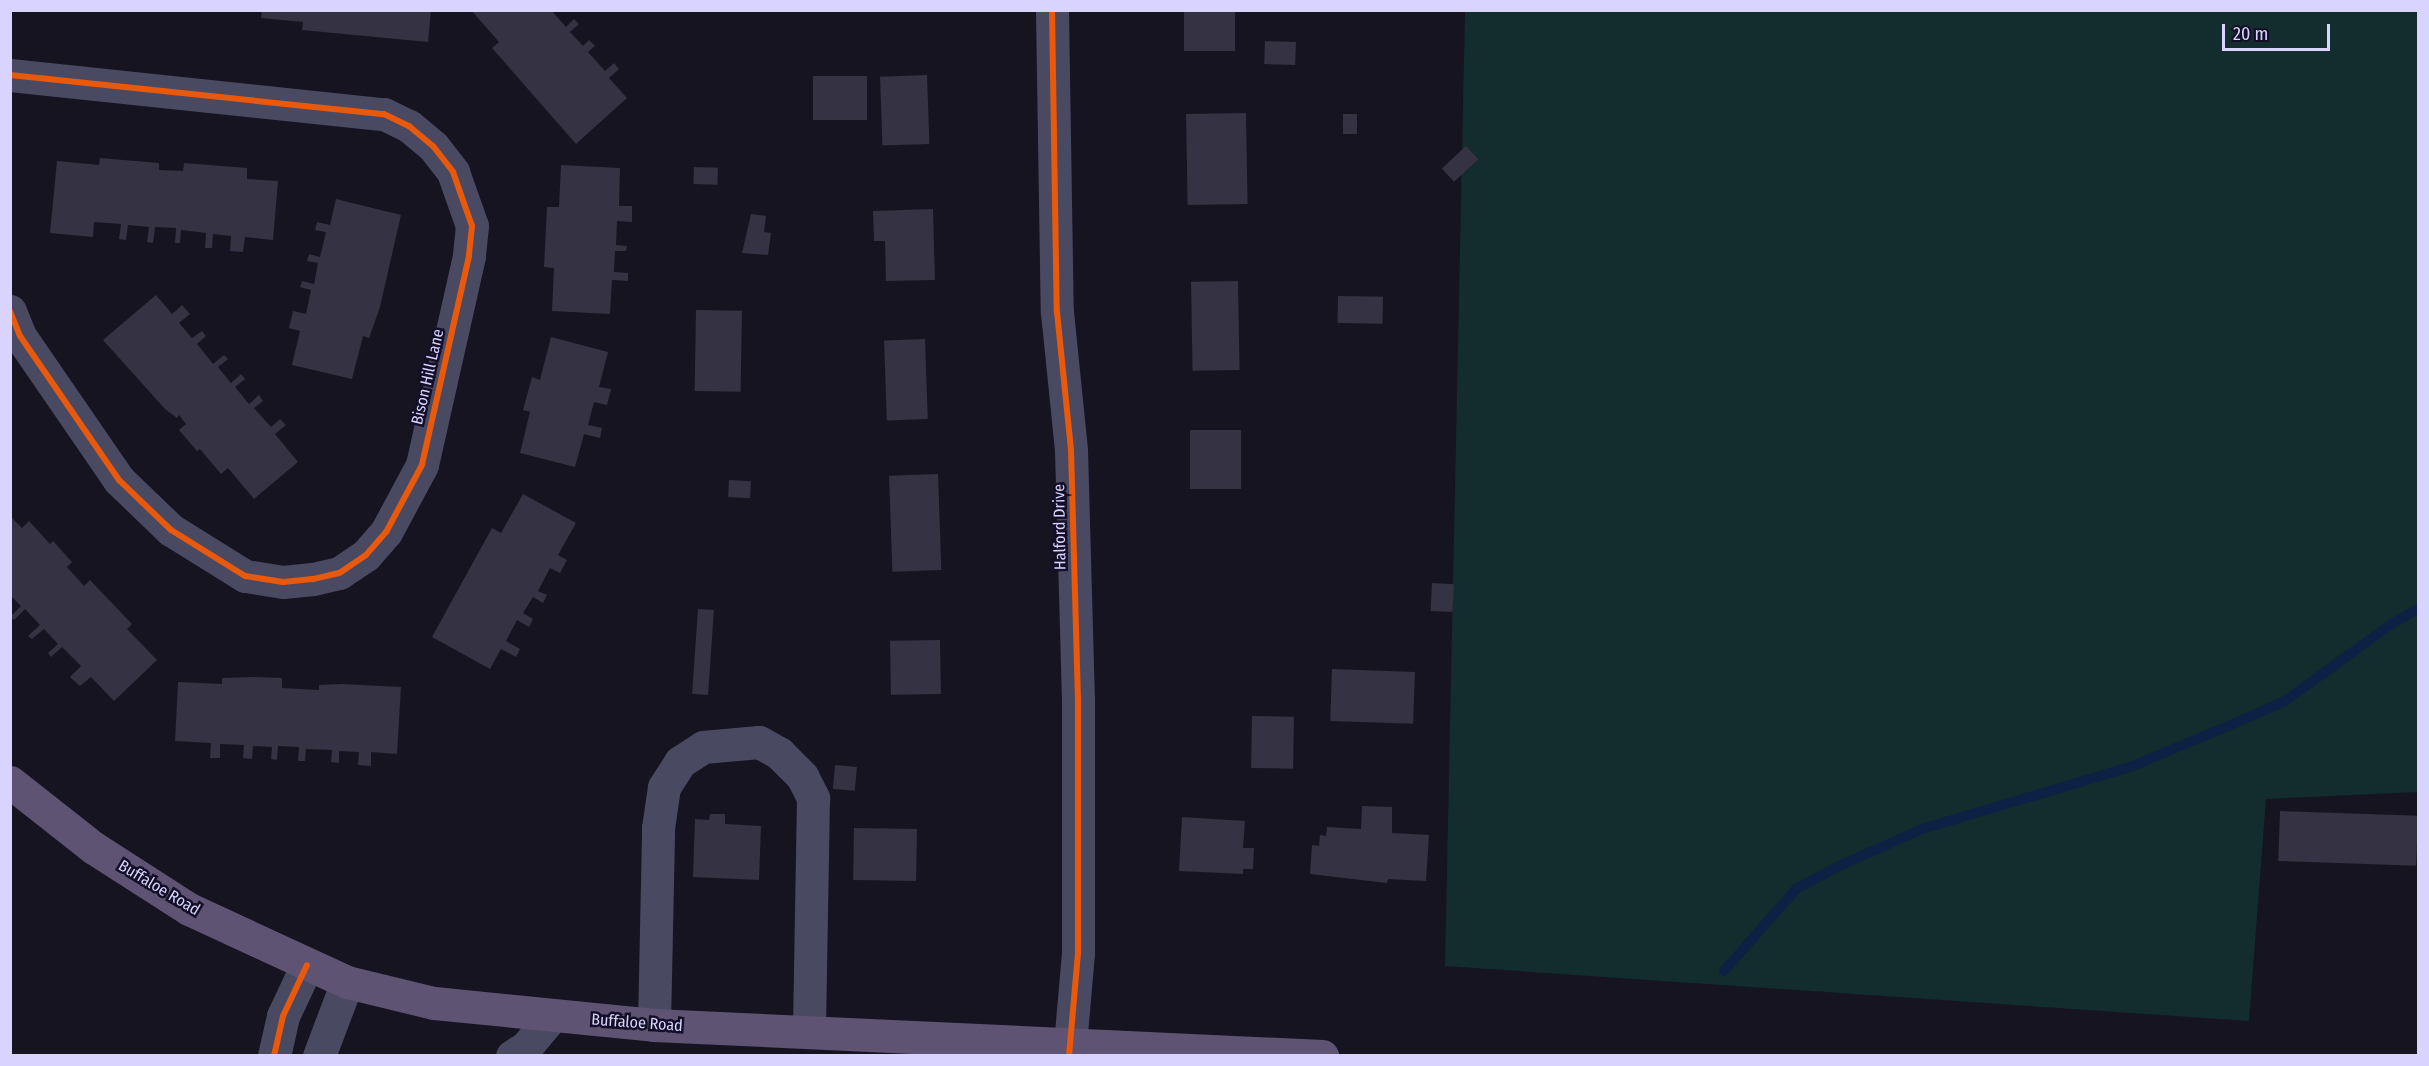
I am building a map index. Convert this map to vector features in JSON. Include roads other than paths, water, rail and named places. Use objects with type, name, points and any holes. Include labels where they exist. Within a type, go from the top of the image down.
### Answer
[{"type":"main road","name":"Buffaloe Road","points":[[10,782],[94,848],[189,909],[347,982],[434,1003],[551,1017],[654,1025],[809,1032],[1069,1050],[1322,1056]]},
{"type":"street","name":"Halford Drive","points":[[1052,10],[1057,312],[1071,450],[1078,699],[1078,953],[1069,1050]]},
{"type":"street","name":"Bison Hill Lane","points":[[10,75],[384,114],[409,126],[433,146],[453,172],[472,226],[469,256],[422,465],[387,532],[366,555],[339,573],[312,579],[283,582],[245,576],[171,530],[119,480],[20,336],[10,311]]},
{"type":"street","points":[[654,1025],[658,828],[664,787],[680,762],[703,747],[759,742],[779,753],[802,776],[813,798],[809,1032]]},
{"type":"street","points":[[274,1056],[283,1016],[307,965]]},
{"type":"street","points":[[319,1056],[347,982]]},
{"type":"street","points":[[512,1056],[526,1047],[551,1017]]},
{"type":"waterway","points":[[1724,971],[1796,889],[1839,866],[1922,829],[2130,767],[2285,701],[2390,625],[2418,609]]}]
